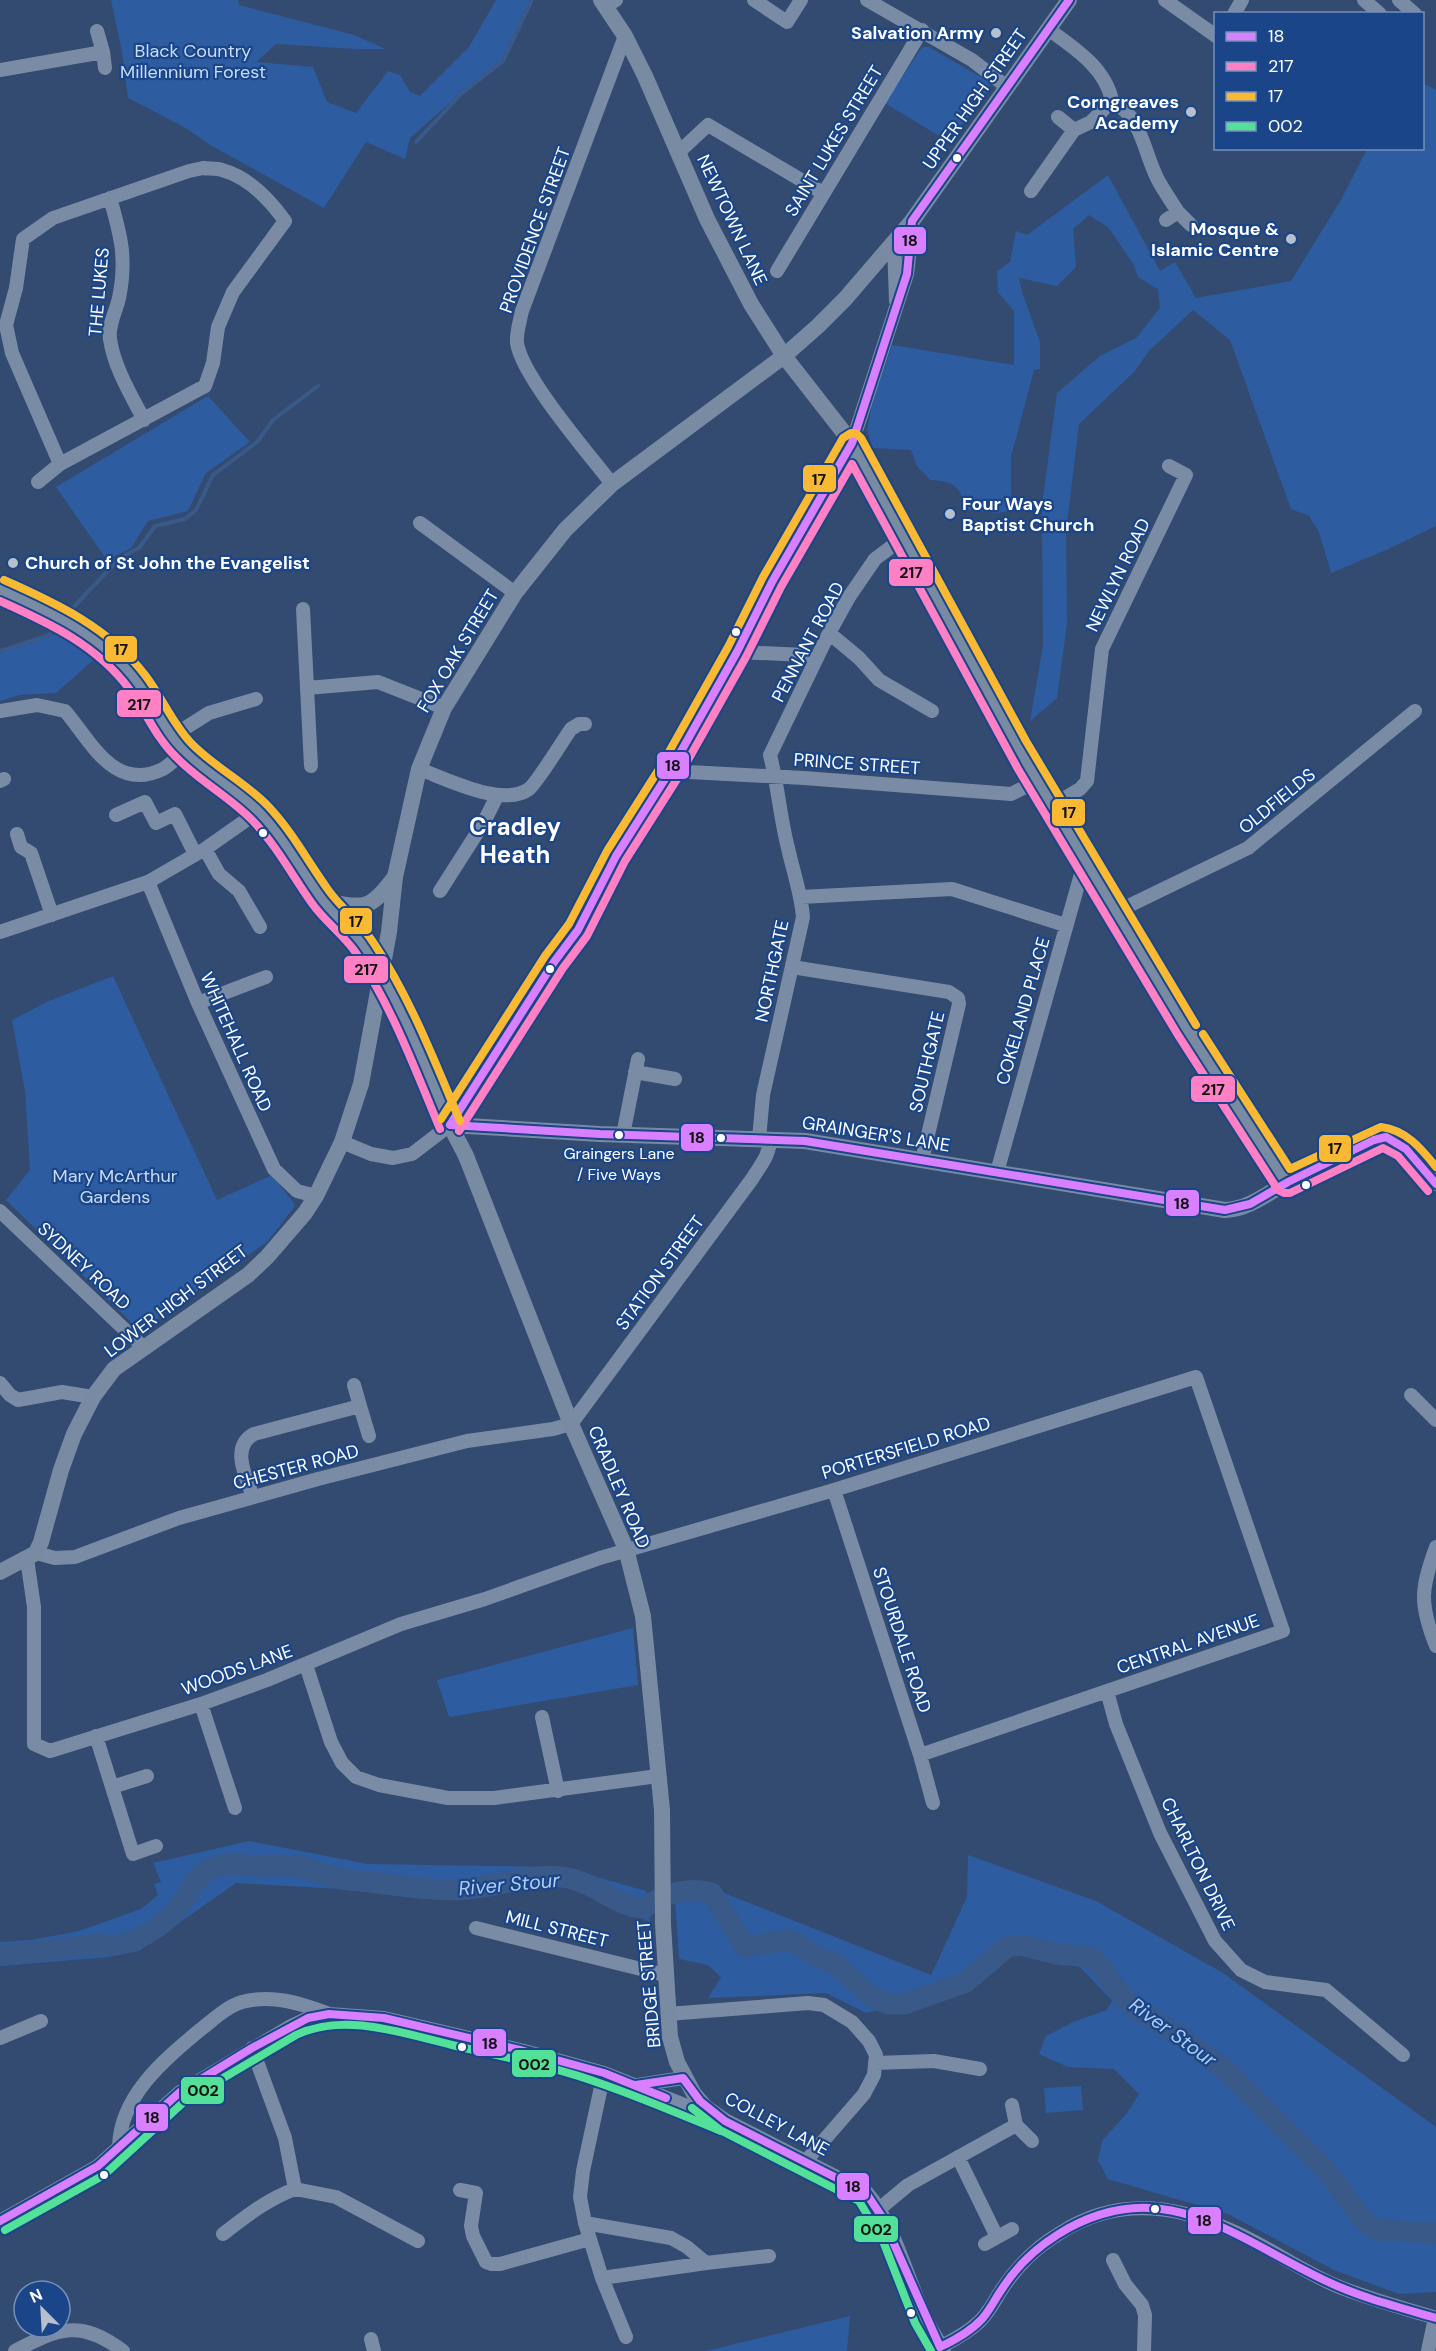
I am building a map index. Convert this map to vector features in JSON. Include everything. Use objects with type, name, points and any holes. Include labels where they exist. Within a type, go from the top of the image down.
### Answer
[{"type":"main road","name":"UPPER HIGH STREET","points":[[784,356],[838,306],[894,244],[1070,0]]},
{"type":"main road","name":"NEWTOWN LANE","points":[[607,2],[645,76],[706,219],[751,304],[784,356],[852,443],[1017,746],[1187,1030],[1286,1183]]},
{"type":"main road","name":"FOX OAK STREET","points":[[305,1213],[316,1196],[342,1142],[361,1084],[381,975],[395,877],[419,770],[444,708],[514,593],[565,530],[612,484],[784,356]]},
{"type":"main road","points":[[323,901],[355,906],[369,904],[379,897],[395,877]]},
{"type":"main road","name":"GRAINGER'S LANE","points":[[450,1125],[622,1135],[805,1141],[1225,1210],[1249,1204],[1286,1183]]},
{"type":"main road","name":"CRADLEY ROAD","points":[[450,1125],[466,1156],[571,1424],[626,1550],[643,1616],[662,1810],[662,1886]]},
{"type":"main road","name":"LOWER HIGH STREET","points":[[32,1556],[41,1542],[61,1470],[74,1434],[93,1397],[114,1369],[248,1275],[267,1257],[305,1213]]},
{"type":"main road","points":[[0,1572],[32,1556]]},
{"type":"main road","name":"BRIDGE STREET","points":[[662,1886],[670,2037],[684,2078]]},
{"type":"main road","name":"COLLEY LANE","points":[[684,2078],[700,2101],[725,2121],[866,2193],[878,2210],[905,2266],[924,2318],[942,2349]]},
{"type":"street","points":[[754,0],[787,22],[801,0]]},
{"type":"street","points":[[867,0],[972,60],[1007,87]]},
{"type":"street","points":[[1165,0],[1214,35]]},
{"type":"street","points":[[1364,0],[1379,12]]},
{"type":"street","points":[[1382,12],[1389,1],[1397,0],[1412,12]]},
{"type":"street","points":[[1048,28],[1083,54],[1103,77],[1110,89],[1112,101]]},
{"type":"street","name":"SAINT LUKES STREET","points":[[777,271],[922,30]]},
{"type":"street","points":[[97,31],[105,68]]},
{"type":"street","name":"PROVIDENCE STREET","points":[[612,484],[533,378],[521,357],[517,341],[522,311],[624,36]]},
{"type":"street","points":[[0,70],[103,52]]},
{"type":"street","points":[[1031,190],[1074,129],[1091,122],[1112,101]]},
{"type":"street","points":[[1112,101],[1121,106],[1132,118],[1141,133],[1158,180],[1178,212],[1191,225]]},
{"type":"street","points":[[1058,117],[1074,129]]},
{"type":"street","points":[[679,152],[708,124],[823,193]]},
{"type":"street","points":[[38,482],[60,464],[205,386],[213,363],[218,327],[233,292],[285,221],[272,203],[256,188],[223,170],[203,168],[189,171],[53,218],[23,239],[5,307],[6,324],[12,353],[60,464]]},
{"type":"street","name":"THE LUKES","points":[[110,198],[124,252],[119,299],[111,323],[110,338],[122,375],[144,420]]},
{"type":"street","points":[[1166,220],[1178,212]]},
{"type":"street","name":"UPPER HIGH STREET","points":[[852,443],[907,274],[908,244],[912,221]]},
{"type":"street","points":[[342,1142],[371,1154],[393,1158],[412,1154],[450,1125],[554,963],[578,930],[616,856],[670,771],[737,652],[772,582],[852,443],[852,429],[896,298],[894,244]]},
{"type":"street","name":"NEWLYN ROAD","points":[[1053,805],[1080,789],[1087,781],[1102,649],[1186,475],[1169,466]]},
{"type":"street","points":[[420,523],[514,593]]},
{"type":"street","name":"PENNANT ROAD","points":[[775,776],[770,755],[829,633],[849,597],[875,559],[903,538]]},
{"type":"street","points":[[0,590],[48,610],[98,640],[129,671],[171,737],[184,751],[259,811],[323,901],[360,941],[381,975],[450,1125]]},
{"type":"street","points":[[303,609],[311,766]]},
{"type":"street","points":[[829,633],[859,658],[879,680],[932,711]]},
{"type":"street","points":[[737,652],[806,656]]},
{"type":"street","points":[[307,688],[378,682],[444,708]]},
{"type":"street","points":[[171,737],[209,713],[256,699]]},
{"type":"street","points":[[0,711],[37,705],[65,711],[98,754],[126,774],[145,774],[163,769],[184,751]]},
{"type":"street","name":"OLDFIELDS","points":[[1116,912],[1248,848],[1415,711]]},
{"type":"street","points":[[419,770],[497,796],[512,796],[530,789],[571,729],[579,724],[585,724]]},
{"type":"street","name":"PRINCE STREET","points":[[670,771],[775,776],[1011,794],[1038,781]]},
{"type":"street","name":"NORTHGATE","points":[[765,1139],[763,1095],[803,917],[801,897],[787,847],[775,776]]},
{"type":"street","points":[[440,891],[484,822],[497,796]]},
{"type":"street","points":[[116,815],[145,802],[156,823],[181,812],[200,852],[219,874],[239,891],[260,927]]},
{"type":"street","points":[[0,932],[148,882],[200,852],[259,811]]},
{"type":"street","points":[[18,834],[21,847],[31,853],[52,915]]},
{"type":"street","name":"COKELAND PLACE","points":[[996,1172],[1085,860]]},
{"type":"street","name":"WHITEHALL ROAD","points":[[148,882],[198,1004],[274,1169],[297,1191],[316,1196]]},
{"type":"street","points":[[801,897],[952,889],[1065,926]]},
{"type":"street","name":"SOUTHGATE","points":[[792,967],[949,992],[958,998],[959,1004],[922,1160]]},
{"type":"street","points":[[198,1004],[266,976]]},
{"type":"street","points":[[622,1135],[637,1066],[675,1079]]},
{"type":"street","points":[[1286,1183],[1367,1143],[1381,1137],[1390,1137],[1402,1146],[1436,1184]]},
{"type":"street","name":"STATION STREET","points":[[571,1424],[752,1179],[770,1149],[765,1139]]},
{"type":"street","name":"SYDNEY ROAD","points":[[0,1211],[143,1347]]},
{"type":"street","name":"PORTERSFIELD ROAD","points":[[626,1550],[834,1490],[1196,1377]]},
{"type":"street","name":"CENTRAL AVENUE","points":[[920,1755],[1283,1631],[1196,1377]]},
{"type":"street","points":[[0,1383],[10,1395],[18,1400],[62,1392],[93,1397]]},
{"type":"street","points":[[354,1385],[369,1436]]},
{"type":"street","points":[[1411,1395],[1436,1420]]},
{"type":"street","points":[[253,1497],[241,1460],[243,1445],[247,1437],[360,1406]]},
{"type":"street","name":"CHESTER ROAD","points":[[32,1556],[75,1557],[179,1518],[253,1497],[467,1441],[553,1429],[571,1424]]},
{"type":"street","name":"STOURDALE ROAD","points":[[834,1490],[920,1755],[933,1803]]},
{"type":"street","points":[[1436,1546],[1422,1597],[1436,1646]]},
{"type":"street","name":"WOODS LANE","points":[[32,1556],[34,1744],[50,1751],[201,1704],[306,1665],[401,1624],[485,1599],[626,1550]]},
{"type":"street","points":[[306,1665],[331,1742],[342,1763],[356,1776],[379,1785],[448,1798],[494,1798],[658,1776]]},
{"type":"street","name":"CHARLTON DRIVE","points":[[1107,1691],[1116,1724],[1160,1833],[1215,1941],[1241,1970],[1265,1982],[1326,1990],[1403,2055]]},
{"type":"street","points":[[201,1704],[235,1808]]},
{"type":"street","points":[[542,1718],[558,1791]]},
{"type":"street","points":[[96,1736],[133,1854],[156,1846]]},
{"type":"street","points":[[112,1786],[147,1776]]},
{"type":"street","name":"MILL STREET","points":[[476,1928],[665,1975]]},
{"type":"street","points":[[119,2147],[119,2130],[125,2114],[142,2085],[168,2056],[226,2010],[241,2002],[267,1998],[297,2002],[329,2014]]},
{"type":"street","points":[[668,2014],[808,2003],[824,2005],[852,2022],[869,2041],[876,2055],[874,2075],[864,2094],[805,2162]]},
{"type":"street","points":[[0,2221],[98,2166],[180,2092],[252,2048],[308,2018],[329,2014],[384,2018],[524,2051],[604,2073],[725,2121]]},
{"type":"street","points":[[0,2038],[41,2021]]},
{"type":"street","points":[[252,2048],[285,2138],[295,2189]]},
{"type":"street","points":[[875,2063],[934,2061],[980,2069]]},
{"type":"street","points":[[604,2073],[580,2186],[585,2223],[602,2278],[626,2337]]},
{"type":"street","points":[[636,2085],[684,2078]]},
{"type":"street","points":[[1012,2105],[1016,2125],[1032,2141]]},
{"type":"street","points":[[878,2210],[908,2185],[1016,2125]]},
{"type":"street","points":[[958,2157],[991,2241],[1012,2229]]},
{"type":"street","points":[[223,2234],[256,2208],[295,2189],[336,2197],[418,2241]]},
{"type":"street","points":[[460,2190],[482,2194],[471,2226],[473,2236],[486,2262],[500,2264],[590,2239]]},
{"type":"street","points":[[942,2349],[980,2321],[1015,2271],[1040,2245],[1096,2214],[1134,2207],[1193,2215],[1230,2229],[1286,2262],[1337,2286],[1435,2318],[1428,2351]]},
{"type":"street","points":[[585,2223],[671,2238],[687,2247],[706,2263]]},
{"type":"street","points":[[602,2278],[706,2263],[752,2252],[769,2256]]},
{"type":"street","points":[[1113,2260],[1125,2284],[1142,2305],[1145,2315],[1144,2351]]},
{"type":"street","points":[[15,2351],[64,2330],[95,2333],[123,2351]]},
{"type":"green space","name":"Black Country Millennium Forest","points":[[111,0],[238,0],[239,5],[354,35],[386,49],[276,44],[256,62],[313,67],[327,102],[356,113],[388,71],[400,75],[410,92],[420,96],[469,47],[496,0],[530,0],[503,60],[476,80],[410,138],[405,159],[366,142],[324,208],[212,146],[184,127],[128,98],[122,52]]},
{"type":"green space","points":[[922,47],[929,47],[989,82],[990,88],[949,142],[885,103]]},
{"type":"green space","points":[[1424,84],[1436,90],[1436,526],[1331,573],[1319,532],[1309,516],[1291,509],[1230,340],[1193,310],[1149,351],[1134,372],[1079,424],[1066,531],[1067,624],[1057,698],[1030,721],[1043,646],[1042,505],[1057,393],[1100,356],[1136,338],[1160,308],[1158,289],[1138,277],[1134,265],[1108,227],[1089,215],[1073,229],[1076,267],[1057,286],[1019,278],[1040,342],[1040,369],[1034,370],[1011,457],[1011,511],[997,513],[969,510],[956,487],[946,482],[930,480],[917,466],[911,450],[873,448],[867,430],[872,403],[892,345],[1014,365],[1014,311],[998,292],[997,271],[1010,262],[1016,231],[1027,235],[1108,175],[1160,271],[1175,262],[1196,298],[1291,281],[1342,198],[1366,150],[1424,150]]},
{"type":"green space","points":[[208,396],[250,442],[206,473],[188,511],[148,521],[131,548],[107,560],[56,487]]},
{"type":"green space","points":[[72,632],[99,655],[56,693],[20,695],[0,701],[0,651],[49,635]]},
{"type":"green space","name":"Mary McArthur Gardens","points":[[113,976],[217,1200],[272,1175],[295,1206],[267,1242],[140,1331],[6,1200],[30,1170],[25,1091],[12,1020],[49,1001]]},
{"type":"green space","points":[[633,1628],[638,1685],[449,1717],[437,1680]]},
{"type":"green space","points":[[249,1841],[368,1864],[562,1867],[646,1891],[650,1922],[563,1883],[488,1894],[444,1895],[236,1883],[139,1951],[109,1957],[0,1966],[0,1942],[31,1940],[79,1931],[141,1909],[158,1895],[154,1884],[161,1882],[153,1863]]},
{"type":"green space","points":[[968,1855],[1096,1901],[1223,1973],[1436,2127],[1436,2292],[1399,2294],[1334,2270],[1228,2214],[1108,2179],[1098,2160],[1102,2141],[1127,2113],[1139,2094],[1114,2069],[1068,2067],[1039,2054],[1046,2036],[1073,2022],[1107,2010],[1112,2001],[1081,1968],[1021,1945],[1007,1947],[966,1982],[904,2004],[866,2013],[826,1993],[708,1998],[721,1977],[708,1965],[679,1959],[674,1883],[699,1883],[931,1975],[967,1897]]},
{"type":"green space","points":[[1081,2086],[1083,2110],[1046,2113],[1044,2088]]},
{"type":"green space","points":[[850,2316],[847,2351],[706,2351]]},
{"type":"waterway","points":[[416,142],[461,94],[503,61],[532,0]]},
{"type":"waterway","points":[[65,616],[120,558],[139,548],[155,526],[185,519],[196,510],[213,475],[257,442],[273,420],[318,386]]},
{"type":"waterway","points":[[0,651],[49,635],[60,621]]},
{"type":"waterway","name":"River Stour","points":[[0,1954],[99,1944],[123,1944],[135,1940],[158,1927],[168,1918],[207,1870],[235,1864],[294,1866],[346,1880],[444,1890],[469,1889],[531,1878],[568,1878],[625,1904],[644,1908],[668,1895],[685,1891],[703,1891],[712,1893],[745,1947],[789,1940],[799,1944],[809,1953],[836,1964],[877,2000],[889,2004],[904,2004],[966,1982],[1007,1947],[1021,1945],[1057,1954],[1091,1957],[1102,1967],[1113,1985],[1132,2006],[1226,2070],[1325,2169],[1364,2221],[1377,2230],[1436,2233]]},
{"type":"transit line","name":"18","points":[[1069,0],[912,221],[907,274],[852,443],[772,582],[737,652],[670,771],[616,856],[578,930],[554,962],[450,1125],[600,1134],[805,1141],[1225,1210],[1250,1204],[1288,1182],[1374,1140],[1386,1137],[1406,1149],[1436,1184]]},
{"type":"transit line","name":"17","points":[[441,1119],[545,956],[569,924],[607,851],[661,766],[728,647],[763,577],[843,438],[851,433],[861,438],[1026,741],[1196,1025]]},
{"type":"transit line","name":"217","points":[[459,1131],[563,968],[587,936],[625,861],[679,776],[746,657],[781,587],[852,464],[1018,769],[1178,1035],[1278,1190],[1290,1193],[1383,1148],[1398,1156],[1428,1191]]},
{"type":"transit line","name":"17","points":[[4,580],[63,608],[115,644],[145,675],[178,727],[191,743],[259,797],[277,816],[329,891],[368,935],[386,963],[421,1029],[460,1121]]},
{"type":"transit line","name":"217","points":[[0,601],[54,627],[103,660],[130,690],[169,750],[194,774],[244,812],[261,830],[316,909],[351,946],[369,974],[402,1039],[440,1129]]},
{"type":"transit line","name":"17","points":[[1203,1034],[1290,1169],[1381,1127],[1405,1136],[1419,1147],[1436,1167]]},
{"type":"transit line","name":"18","points":[[0,2221],[98,2166],[180,2092],[252,2048],[308,2018],[329,2014],[384,2018],[524,2051],[604,2073],[666,2098]]},
{"type":"transit line","name":"002","points":[[5,2230],[104,2175],[186,2100],[296,2035],[314,2028],[334,2025],[393,2030],[565,2072],[632,2095],[721,2131]]},
{"type":"transit line","name":"18","points":[[636,2085],[683,2078],[700,2101],[725,2121],[866,2193],[882,2217],[940,2347],[977,2324],[988,2312],[1013,2273],[1049,2240],[1094,2216],[1129,2208],[1162,2209],[1195,2217],[1226,2229],[1351,2292],[1436,2318]]},
{"type":"transit line","name":"002","points":[[692,2108],[720,2130],[859,2201],[883,2241],[915,2323],[931,2351]]},
{"type":"place","name":"Salvation Army","points":[[996,33]]},
{"type":"place","name":"Corngreaves Academy","points":[[1191,112]]},
{"type":"place","name":"Mosque & Islamic Centre","points":[[1291,239]]},
{"type":"place","name":"Four Ways Baptist Church","points":[[950,514]]},
{"type":"place","name":"Church of St John the Evangelist","points":[[13,563]]},
{"type":"place","name":"Graingers Lane / Five Ways","points":[[619,1135]]},
{"type":"district","name":"Cradley Heath","points":[[515,841]]}]
